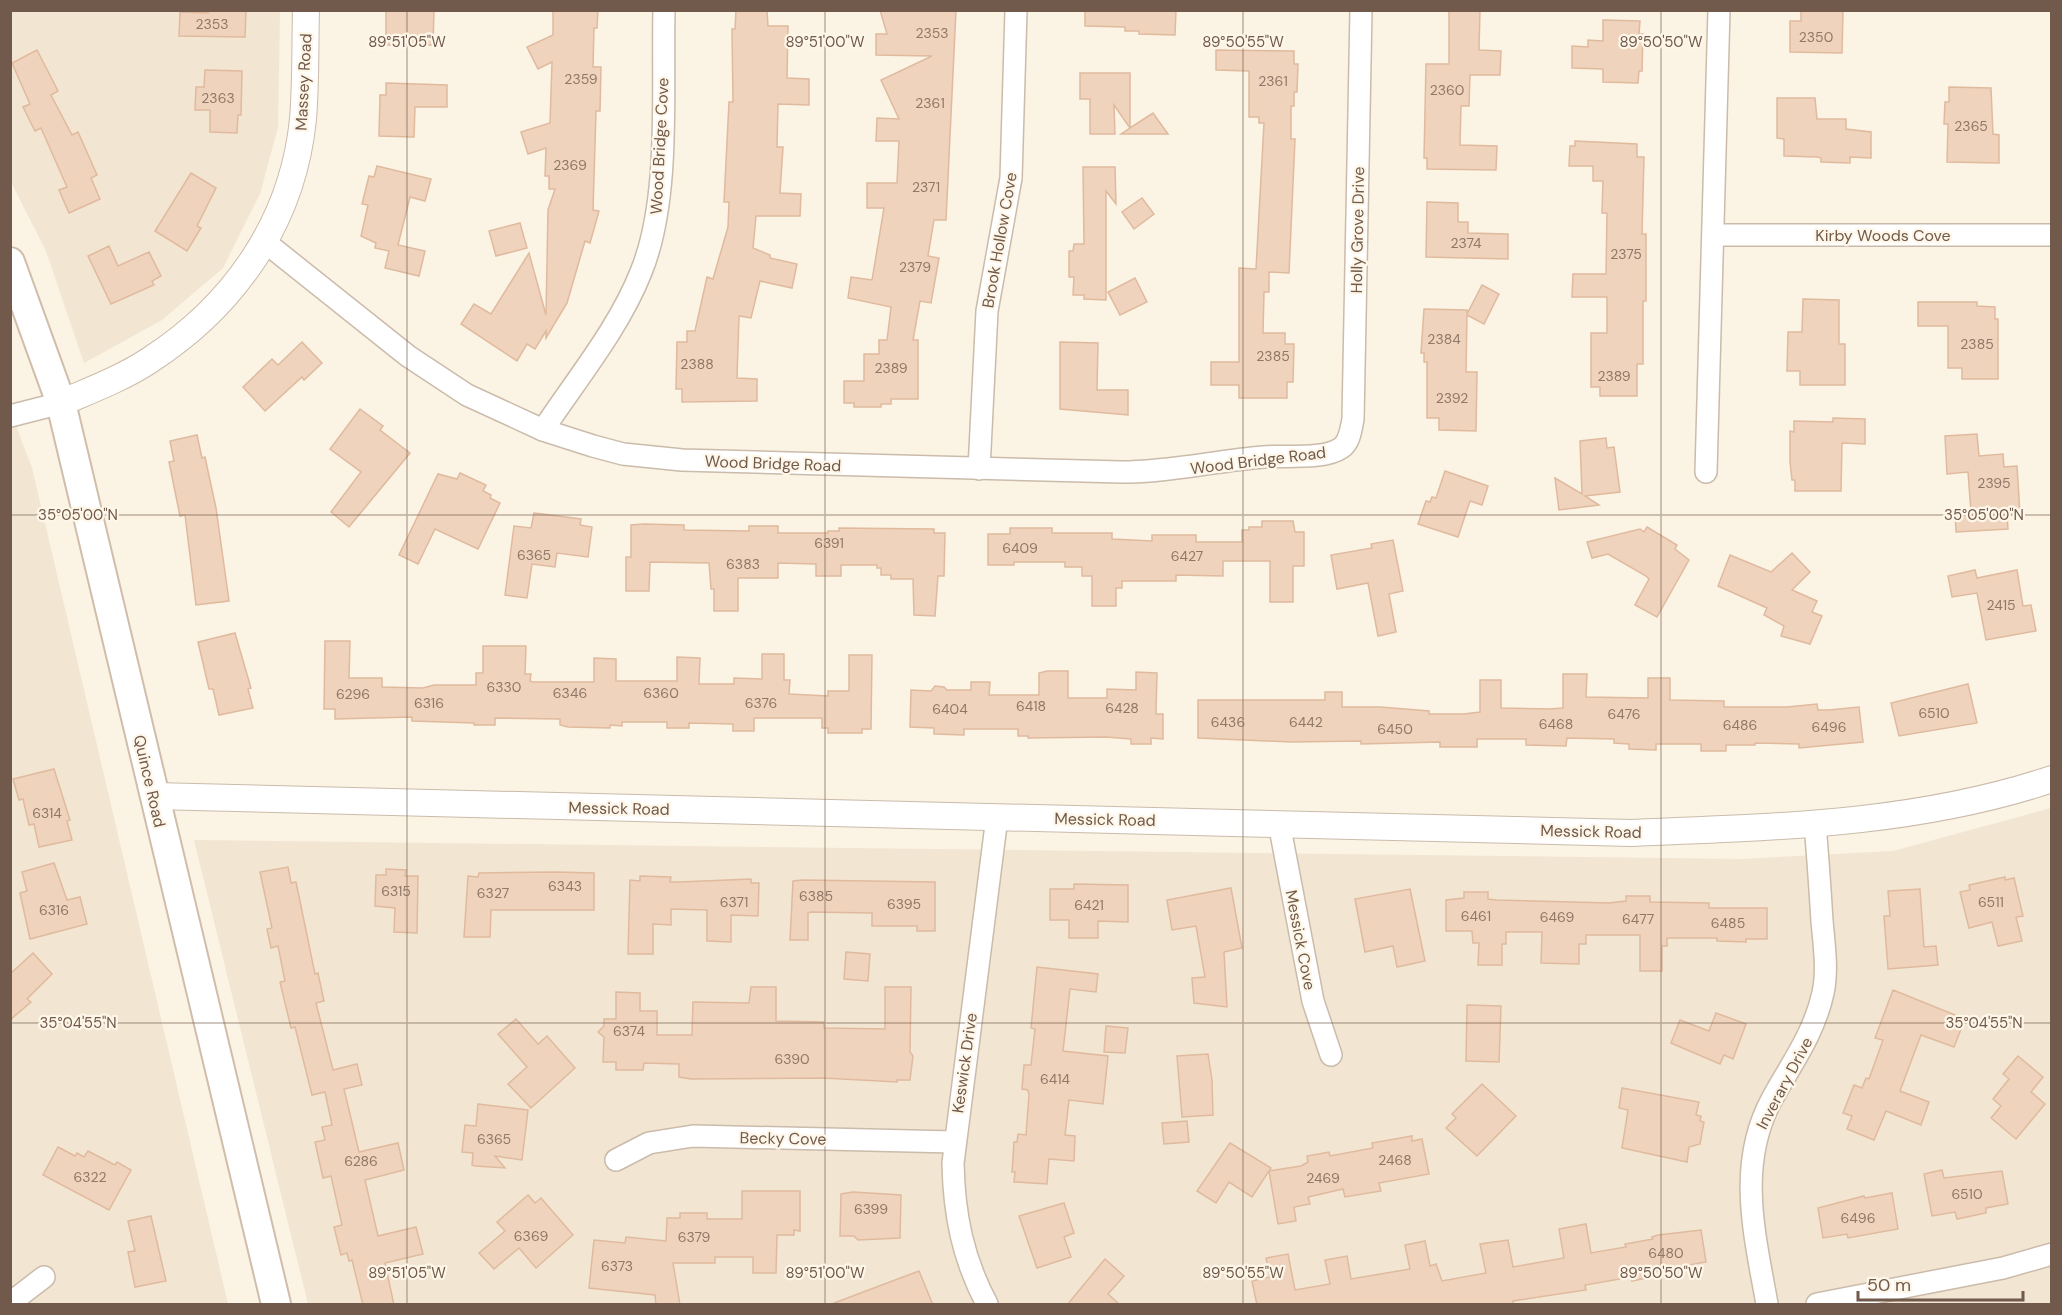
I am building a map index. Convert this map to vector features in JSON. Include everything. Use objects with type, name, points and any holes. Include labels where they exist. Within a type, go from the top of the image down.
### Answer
[{"type":"main road","name":"Quince Road","points":[[10,262],[61,403],[276,1305]]},
{"type":"street","name":"Massey Road","points":[[61,403],[110,382],[149,361],[184,336],[219,305],[265,242],[283,206],[299,146],[304,95],[306,10]]},
{"type":"street","name":"Wood Bridge Cove","points":[[543,430],[627,301],[649,251],[655,228],[660,182],[664,10]]},
{"type":"street","name":"Brook Hollow Cove","points":[[980,469],[987,311],[1011,178],[1016,10]]},
{"type":"street","name":"Holly Grove Drive","points":[[1342,447],[1348,440],[1353,419],[1361,10]]},
{"type":"street","points":[[1706,472],[1715,235],[1719,10]]},
{"type":"street","name":"Kirby Woods Cove","points":[[1715,235],[2052,235]]},
{"type":"street","name":"Wood Bridge Road","points":[[265,242],[436,375],[467,395],[543,430],[593,446],[654,458],[980,469],[1158,472],[1265,457],[1324,453],[1342,447]]},
{"type":"street","points":[[10,416],[61,403]]},
{"type":"street","name":"Messick Road","points":[[154,796],[1630,833],[1815,825],[1956,805],[2052,779]]},
{"type":"street","name":"Keswick Drive","points":[[987,1305],[960,1237],[953,1185],[954,1142],[997,817]]},
{"type":"street","name":"Messick Cove","points":[[1279,823],[1312,1001],[1332,1055]]},
{"type":"street","name":"Inverary Drive","points":[[1767,1305],[1754,1228],[1750,1174],[1760,1125],[1771,1100],[1806,1044],[1823,991],[1825,954],[1815,825]]},
{"type":"street","name":"Becky Cove","points":[[616,1160],[649,1143],[684,1137],[954,1142]]},
{"type":"street","points":[[1817,1305],[2003,1268],[2052,1254]]},
{"type":"street","points":[[10,1303],[44,1276]]},
{"type":"shaded area","points":[[11,11],[280,11],[278,127],[260,194],[223,268],[162,320],[84,363],[46,251],[11,182]]},
{"type":"shaded area","points":[[10,410],[32,468],[228,1304],[11,1304]]},
{"type":"shaded area","points":[[2051,808],[2051,1304],[308,1304],[194,840],[1742,859],[1893,851]]},
{"type":"building","points":[[208,10],[246,10],[245,37],[179,36],[180,12],[208,13]]},
{"type":"building","points":[[386,10],[434,10],[433,45],[386,45]]},
{"type":"building","points":[[553,10],[598,10],[597,28],[594,28],[593,67],[601,67],[600,111],[596,111],[593,210],[599,211],[590,243],[585,241],[567,303],[546,338],[546,331],[535,349],[527,344],[517,361],[461,324],[474,304],[491,314],[529,253],[546,315],[548,210],[555,189],[549,189],[549,176],[545,176],[546,148],[528,154],[521,132],[550,123],[552,62],[538,69],[527,47],[553,35]]},
{"type":"building","points":[[736,10],[767,10],[768,26],[788,26],[787,78],[809,79],[809,105],[778,104],[777,147],[783,147],[780,193],[801,194],[800,216],[756,216],[753,248],[770,255],[770,258],[797,264],[792,288],[760,281],[751,318],[739,316],[737,378],[757,379],[757,401],[682,402],[682,389],[676,389],[677,342],[687,342],[687,331],[695,331],[707,277],[713,279],[728,227],[729,202],[724,202],[729,102],[733,102],[732,29],[735,29]]},
{"type":"building","points":[[880,10],[956,10],[946,220],[934,220],[928,256],[939,258],[931,303],[920,301],[913,340],[918,340],[918,399],[891,399],[891,404],[881,404],[881,407],[854,407],[854,403],[844,403],[844,381],[864,381],[864,354],[879,354],[879,340],[887,340],[891,307],[848,298],[851,277],[872,280],[884,208],[867,208],[867,183],[897,183],[899,141],[876,141],[877,118],[899,119],[881,80],[932,56],[876,55],[876,34],[887,34]]},
{"type":"building","points":[[1085,10],[1176,10],[1175,35],[1139,34],[1139,31],[1125,31],[1125,27],[1085,26]]},
{"type":"building","points":[[1449,10],[1480,10],[1479,50],[1501,51],[1500,75],[1470,75],[1469,106],[1461,106],[1460,145],[1497,146],[1496,170],[1427,169],[1427,158],[1424,158],[1426,64],[1449,64]]},
{"type":"building","points":[[1801,10],[1843,10],[1842,53],[1790,52],[1790,21],[1801,21]]},
{"type":"building","points":[[1603,20],[1640,21],[1639,34],[1643,34],[1642,71],[1639,71],[1638,83],[1603,82],[1603,69],[1572,68],[1572,46],[1588,47],[1588,40],[1603,41]]},
{"type":"building","points":[[37,50],[58,91],[51,95],[72,135],[78,132],[97,175],[91,178],[100,199],[69,213],[59,190],[67,187],[41,128],[35,131],[23,107],[30,104],[12,63]]},
{"type":"building","points":[[1216,50],[1294,51],[1294,64],[1298,64],[1297,92],[1294,92],[1294,106],[1291,106],[1291,139],[1295,139],[1289,273],[1269,272],[1269,292],[1264,292],[1263,333],[1285,333],[1285,344],[1294,344],[1293,382],[1287,382],[1287,398],[1239,398],[1239,385],[1211,385],[1211,362],[1239,362],[1239,268],[1256,269],[1264,123],[1259,123],[1259,117],[1249,117],[1249,71],[1216,70]]},
{"type":"building","points":[[205,70],[242,71],[241,115],[238,115],[237,133],[210,132],[210,110],[195,110],[196,87],[204,87]]},
{"type":"building","points":[[1080,73],[1130,73],[1130,128],[1114,105],[1115,134],[1090,134],[1090,99],[1080,99]]},
{"type":"building","points":[[386,83],[447,85],[447,107],[415,107],[414,137],[379,136],[380,95],[386,95]]},
{"type":"building","points":[[1949,87],[1991,88],[1993,134],[1999,135],[1999,163],[1947,162],[1948,124],[1944,124],[1945,102],[1949,102]]},
{"type":"building","points":[[1777,98],[1815,98],[1817,119],[1846,119],[1846,129],[1871,132],[1871,158],[1850,157],[1850,163],[1821,162],[1821,158],[1817,157],[1784,156],[1784,139],[1777,138]]},
{"type":"building","points":[[1153,113],[1168,134],[1121,134]]},
{"type":"building","points":[[1575,141],[1637,144],[1637,157],[1644,157],[1642,234],[1646,234],[1646,301],[1643,301],[1643,364],[1637,364],[1637,396],[1600,396],[1600,387],[1591,387],[1591,333],[1607,333],[1607,297],[1572,297],[1573,274],[1606,274],[1607,213],[1602,213],[1603,181],[1593,181],[1593,166],[1569,166],[1570,146],[1575,146]]},
{"type":"building","points":[[377,166],[431,179],[425,201],[410,197],[398,245],[425,251],[419,276],[385,268],[389,251],[375,248],[376,243],[361,236],[368,205],[362,204],[369,176],[374,177]]},
{"type":"building","points":[[1083,167],[1115,167],[1116,204],[1106,191],[1106,300],[1084,299],[1084,295],[1073,295],[1074,277],[1069,277],[1069,251],[1073,251],[1074,244],[1084,244]]},
{"type":"building","points":[[191,173],[216,188],[197,226],[201,228],[187,251],[155,231]]},
{"type":"building","points":[[1142,198],[1154,214],[1134,229],[1122,212]]},
{"type":"building","points":[[1427,202],[1458,203],[1458,222],[1468,222],[1468,233],[1508,234],[1508,259],[1426,257]]},
{"type":"building","points":[[520,223],[527,248],[496,256],[489,231]]},
{"type":"building","points":[[109,246],[118,266],[149,252],[161,276],[152,281],[154,285],[111,304],[88,256]]},
{"type":"building","points":[[1135,278],[1147,302],[1120,315],[1108,292]]},
{"type":"building","points":[[1482,285],[1499,294],[1484,324],[1467,315],[1466,372],[1477,372],[1476,431],[1439,430],[1439,418],[1427,418],[1427,362],[1424,362],[1424,353],[1421,353],[1424,309],[1467,310],[1467,314]]},
{"type":"building","points":[[1803,299],[1839,300],[1839,344],[1845,344],[1845,385],[1800,385],[1800,371],[1787,371],[1788,332],[1802,332]]},
{"type":"building","points":[[1918,302],[1977,302],[1977,306],[1995,307],[1995,319],[1998,319],[1998,379],[1962,379],[1962,368],[1948,368],[1948,326],[1918,326]]},
{"type":"building","points":[[302,342],[322,363],[304,380],[302,377],[265,411],[243,387],[272,359],[278,365]]},
{"type":"building","points":[[1060,342],[1098,343],[1097,390],[1128,390],[1128,415],[1060,409]]},
{"type":"building","points":[[360,409],[383,426],[380,430],[410,453],[349,527],[331,512],[361,472],[330,449]]},
{"type":"building","points":[[1833,418],[1865,419],[1865,444],[1842,443],[1841,491],[1795,491],[1795,480],[1792,480],[1790,462],[1790,431],[1794,432],[1794,421],[1833,422]]},
{"type":"building","points":[[1977,434],[1979,456],[2003,454],[2004,467],[2017,466],[2020,514],[2007,514],[2008,529],[1956,532],[1955,513],[1971,512],[1968,472],[1947,474],[1945,436]]},
{"type":"building","points":[[197,435],[202,458],[205,457],[216,508],[229,601],[196,605],[185,515],[180,516],[169,462],[174,461],[170,441]]},
{"type":"building","points":[[1606,438],[1607,448],[1614,447],[1620,492],[1585,496],[1599,505],[1559,510],[1555,478],[1582,494],[1580,441]]},
{"type":"building","points":[[1445,471],[1488,486],[1482,505],[1470,501],[1458,537],[1418,524],[1426,501],[1430,502],[1432,497],[1436,498]]},
{"type":"building","points":[[460,473],[486,485],[483,491],[500,503],[478,549],[435,529],[418,564],[399,555],[438,474],[457,479]]},
{"type":"building","points":[[534,513],[581,519],[580,525],[592,527],[588,557],[557,553],[555,567],[532,564],[527,598],[505,595],[514,526],[531,528]]},
{"type":"building","points":[[1262,521],[1293,521],[1295,532],[1304,532],[1304,566],[1293,566],[1293,602],[1270,602],[1270,561],[1223,561],[1223,576],[1176,575],[1176,581],[1122,581],[1122,588],[1116,588],[1116,606],[1092,606],[1092,576],[1082,576],[1082,567],[1065,567],[1065,562],[1014,562],[1014,565],[988,565],[988,534],[1010,534],[1010,528],[1052,528],[1052,533],[1112,533],[1112,539],[1152,541],[1152,535],[1196,535],[1196,542],[1242,542],[1242,530],[1249,530],[1249,527],[1262,527]]},
{"type":"building","points":[[631,525],[684,525],[684,530],[749,531],[749,526],[778,526],[778,533],[828,533],[828,531],[839,531],[839,528],[934,529],[934,533],[945,533],[944,576],[938,576],[935,616],[914,615],[913,579],[891,579],[891,575],[881,575],[881,568],[877,568],[877,565],[841,565],[841,576],[816,576],[816,564],[778,563],[778,578],[738,578],[738,611],[714,611],[714,589],[711,589],[709,563],[650,562],[649,591],[626,591],[626,557],[631,557]]},
{"type":"building","points":[[1647,527],[1677,545],[1675,549],[1689,560],[1657,617],[1635,605],[1649,579],[1608,554],[1592,558],[1587,542],[1640,529],[1644,532]]},
{"type":"building","points":[[1393,540],[1403,591],[1389,594],[1396,632],[1378,636],[1368,583],[1337,589],[1331,555],[1372,548],[1371,544]]},
{"type":"building","points":[[1792,553],[1810,572],[1792,590],[1817,601],[1812,612],[1822,616],[1810,644],[1781,636],[1784,626],[1764,615],[1767,608],[1718,586],[1730,555],[1771,572]]},
{"type":"building","points":[[1975,570],[1977,578],[2017,570],[2023,606],[2031,605],[2036,631],[1986,640],[1977,593],[1952,597],[1948,576]]},
{"type":"building","points":[[235,633],[251,688],[248,689],[253,708],[219,715],[213,689],[209,689],[198,642]]},
{"type":"building","points":[[325,641],[350,641],[349,678],[382,678],[382,687],[423,688],[434,685],[476,685],[476,673],[483,673],[483,646],[526,646],[525,674],[531,674],[530,681],[533,682],[594,682],[594,658],[616,659],[616,681],[677,681],[677,657],[700,658],[699,684],[734,684],[734,678],[762,679],[762,654],[784,654],[784,680],[790,680],[789,694],[828,696],[828,691],[849,691],[849,655],[872,655],[871,729],[862,729],[862,733],[828,733],[828,728],[822,728],[822,718],[754,718],[754,731],[733,731],[733,724],[689,723],[689,728],[667,728],[667,722],[622,722],[622,726],[610,725],[610,728],[568,727],[560,725],[560,719],[495,718],[495,725],[474,725],[474,723],[412,721],[412,717],[335,719],[335,709],[324,709]]},
{"type":"building","points":[[1068,671],[1068,698],[1107,698],[1107,689],[1136,690],[1136,672],[1157,673],[1156,714],[1163,714],[1163,739],[1151,738],[1151,744],[1131,744],[1131,739],[1106,737],[1028,738],[1028,736],[1018,736],[1018,729],[964,729],[964,735],[934,734],[934,728],[910,727],[911,690],[931,691],[935,686],[944,687],[947,690],[971,690],[971,682],[990,682],[989,695],[1039,695],[1039,673]]},
{"type":"building","points":[[1563,674],[1587,674],[1586,697],[1648,698],[1648,678],[1670,678],[1670,700],[1724,701],[1724,707],[1787,707],[1817,704],[1818,710],[1829,710],[1859,707],[1863,742],[1799,748],[1799,744],[1755,743],[1755,745],[1726,745],[1726,751],[1701,751],[1701,744],[1656,744],[1656,750],[1629,749],[1629,744],[1614,743],[1614,739],[1567,738],[1566,746],[1526,745],[1526,739],[1477,739],[1477,747],[1440,747],[1440,742],[1361,744],[1361,741],[1291,742],[1198,738],[1198,700],[1325,700],[1325,692],[1342,692],[1342,707],[1380,707],[1429,711],[1429,714],[1464,714],[1480,712],[1480,680],[1501,680],[1501,708],[1549,709],[1563,708]]},
{"type":"building","points":[[1968,684],[1977,723],[1899,736],[1891,703]]},
{"type":"building","points":[[54,769],[70,820],[67,821],[72,840],[39,847],[34,824],[29,825],[23,799],[19,800],[13,779]]},
{"type":"building","points":[[54,863],[67,900],[80,897],[87,924],[30,939],[20,893],[27,891],[22,872]]},
{"type":"building","points":[[288,867],[291,883],[296,882],[315,974],[318,973],[324,1001],[316,1003],[333,1070],[357,1064],[362,1085],[344,1089],[359,1152],[398,1143],[404,1170],[365,1180],[378,1236],[416,1227],[423,1254],[385,1263],[394,1305],[363,1305],[352,1260],[349,1261],[347,1253],[341,1255],[334,1227],[342,1225],[331,1176],[323,1178],[315,1142],[325,1140],[322,1127],[332,1125],[325,1092],[312,1095],[295,1027],[291,1028],[280,982],[285,981],[278,946],[271,948],[267,929],[272,928],[260,872]]},
{"type":"building","points":[[386,869],[406,870],[405,876],[418,876],[417,933],[394,932],[395,908],[375,906],[376,875],[386,875]]},
{"type":"building","points":[[479,873],[594,873],[594,910],[491,910],[490,937],[464,937],[468,876],[478,877]]},
{"type":"building","points":[[640,876],[671,877],[670,882],[751,879],[751,883],[759,883],[758,916],[731,915],[731,942],[707,941],[707,910],[671,909],[671,925],[653,924],[653,954],[628,954],[630,880],[640,881]]},
{"type":"building","points":[[2005,877],[2005,880],[2014,878],[2023,916],[2016,917],[2022,941],[1998,946],[1992,922],[1969,928],[1960,892],[1970,890],[1969,885]]},
{"type":"building","points":[[793,881],[935,882],[935,931],[917,931],[917,926],[872,926],[872,913],[811,912],[808,913],[808,940],[790,940]]},
{"type":"building","points":[[1074,884],[1128,885],[1128,922],[1098,921],[1098,938],[1069,938],[1069,920],[1050,920],[1050,889],[1074,889]]},
{"type":"building","points":[[1231,888],[1242,948],[1224,952],[1227,1007],[1194,1003],[1192,978],[1205,977],[1196,926],[1172,930],[1167,900]]},
{"type":"building","points":[[1410,889],[1425,961],[1397,967],[1393,946],[1365,952],[1355,899]]},
{"type":"building","points":[[1920,889],[1924,947],[1936,946],[1938,965],[1888,969],[1884,916],[1890,916],[1888,891]]},
{"type":"building","points":[[1464,892],[1488,892],[1488,899],[1496,900],[1609,903],[1626,901],[1626,896],[1650,896],[1650,902],[1709,903],[1709,908],[1767,908],[1767,939],[1746,939],[1746,942],[1717,941],[1717,938],[1667,938],[1667,946],[1662,946],[1662,971],[1640,971],[1640,935],[1586,935],[1586,944],[1579,944],[1579,964],[1541,963],[1542,932],[1506,932],[1506,944],[1502,944],[1502,965],[1478,965],[1479,943],[1473,943],[1472,931],[1446,931],[1446,900],[1464,898]]},
{"type":"building","points":[[846,952],[870,954],[868,981],[844,979]]},
{"type":"building","points":[[33,953],[52,974],[27,999],[31,1002],[10,1020],[10,974]]},
{"type":"building","points":[[1037,967],[1098,974],[1096,992],[1070,989],[1063,1051],[1108,1056],[1103,1104],[1069,1100],[1065,1135],[1075,1136],[1074,1161],[1049,1159],[1047,1184],[1014,1182],[1015,1172],[1012,1172],[1014,1142],[1017,1142],[1018,1134],[1026,1135],[1029,1095],[1028,1090],[1022,1089],[1024,1065],[1031,1065],[1035,1029],[1031,1028]]},
{"type":"building","points":[[751,987],[776,987],[776,1021],[824,1022],[824,1028],[885,1029],[885,987],[911,987],[910,1052],[913,1056],[910,1080],[897,1080],[897,1082],[823,1078],[691,1079],[679,1077],[679,1064],[644,1063],[643,1070],[616,1070],[616,1062],[603,1062],[604,1037],[598,1032],[604,1026],[604,1019],[616,1019],[616,992],[640,993],[640,1011],[657,1011],[657,1035],[692,1035],[693,1002],[749,1003]]},
{"type":"building","points":[[1893,990],[1965,1019],[1954,1047],[1921,1035],[1900,1091],[1929,1102],[1921,1125],[1886,1111],[1874,1140],[1847,1129],[1852,1116],[1843,1113],[1854,1085],[1862,1088],[1866,1078],[1869,1079],[1883,1040],[1875,1038]]},
{"type":"building","points":[[1467,1005],[1501,1006],[1499,1062],[1466,1061]]},
{"type":"building","points":[[1716,1013],[1746,1024],[1733,1059],[1724,1055],[1720,1064],[1671,1043],[1680,1020],[1709,1031]]},
{"type":"building","points":[[516,1019],[538,1044],[547,1036],[575,1068],[531,1108],[508,1084],[527,1067],[498,1034]]},
{"type":"building","points":[[1106,1026],[1128,1028],[1125,1053],[1104,1052]]},
{"type":"building","points":[[1208,1054],[1212,1080],[1213,1115],[1182,1117],[1177,1056]]},
{"type":"building","points":[[2018,1056],[2043,1077],[2031,1092],[2045,1104],[2016,1139],[1991,1118],[2001,1106],[1993,1099],[2009,1079],[2003,1074]]},
{"type":"building","points":[[1482,1084],[1516,1116],[1477,1156],[1446,1128],[1456,1118],[1452,1114]]},
{"type":"building","points":[[1622,1088],[1699,1102],[1696,1115],[1701,1116],[1700,1121],[1704,1122],[1700,1144],[1689,1147],[1687,1162],[1622,1148],[1628,1110],[1619,1108]]},
{"type":"building","points":[[478,1104],[528,1110],[522,1160],[495,1156],[505,1168],[472,1165],[473,1153],[462,1152],[465,1125],[476,1126]]},
{"type":"building","points":[[1187,1121],[1189,1142],[1164,1144],[1162,1123]]},
{"type":"building","points":[[1412,1136],[1412,1141],[1422,1139],[1429,1174],[1379,1183],[1381,1191],[1345,1197],[1343,1189],[1308,1197],[1310,1204],[1294,1207],[1296,1221],[1278,1224],[1269,1171],[1301,1166],[1308,1162],[1307,1156],[1329,1152],[1330,1156],[1373,1148],[1372,1143]]},
{"type":"building","points":[[1230,1143],[1271,1168],[1252,1197],[1229,1182],[1216,1203],[1197,1191]]},
{"type":"building","points":[[58,1147],[75,1156],[77,1153],[84,1157],[88,1151],[115,1165],[117,1162],[131,1170],[109,1210],[43,1175]]},
{"type":"building","points":[[1942,1170],[1944,1178],[2002,1171],[2008,1204],[1986,1208],[1986,1213],[1957,1219],[1955,1212],[1932,1216],[1924,1174]]},
{"type":"building","points":[[742,1191],[800,1191],[800,1231],[794,1230],[794,1235],[777,1235],[776,1273],[753,1273],[753,1257],[715,1257],[715,1263],[673,1263],[680,1305],[656,1305],[655,1295],[589,1288],[594,1240],[625,1243],[626,1237],[666,1241],[667,1218],[680,1218],[680,1213],[707,1213],[707,1219],[742,1219]]},
{"type":"building","points":[[853,1192],[901,1195],[900,1238],[858,1240],[854,1236],[840,1236],[841,1194]]},
{"type":"building","points":[[1892,1193],[1898,1229],[1848,1238],[1847,1234],[1823,1238],[1818,1208],[1864,1196],[1865,1198]]},
{"type":"building","points":[[528,1195],[535,1203],[541,1198],[573,1235],[536,1268],[519,1248],[494,1269],[479,1253],[505,1231],[497,1222]]},
{"type":"building","points":[[1064,1203],[1074,1233],[1064,1237],[1071,1257],[1037,1268],[1019,1216]]},
{"type":"building","points":[[151,1216],[166,1281],[135,1287],[128,1252],[135,1251],[128,1221]]},
{"type":"building","points":[[1586,1224],[1591,1253],[1626,1247],[1625,1244],[1653,1239],[1652,1237],[1658,1235],[1701,1230],[1706,1262],[1650,1272],[1651,1277],[1632,1281],[1631,1277],[1585,1285],[1586,1290],[1513,1301],[1513,1305],[1257,1305],[1252,1281],[1270,1277],[1266,1258],[1288,1254],[1295,1290],[1330,1284],[1325,1260],[1347,1256],[1351,1279],[1410,1269],[1405,1245],[1425,1241],[1430,1266],[1436,1264],[1442,1281],[1486,1273],[1480,1244],[1508,1240],[1513,1267],[1564,1258],[1559,1229]]},
{"type":"building","points":[[1105,1259],[1124,1276],[1108,1294],[1120,1305],[1067,1305]]},
{"type":"building","points":[[919,1271],[933,1305],[834,1305],[834,1303]]}]
